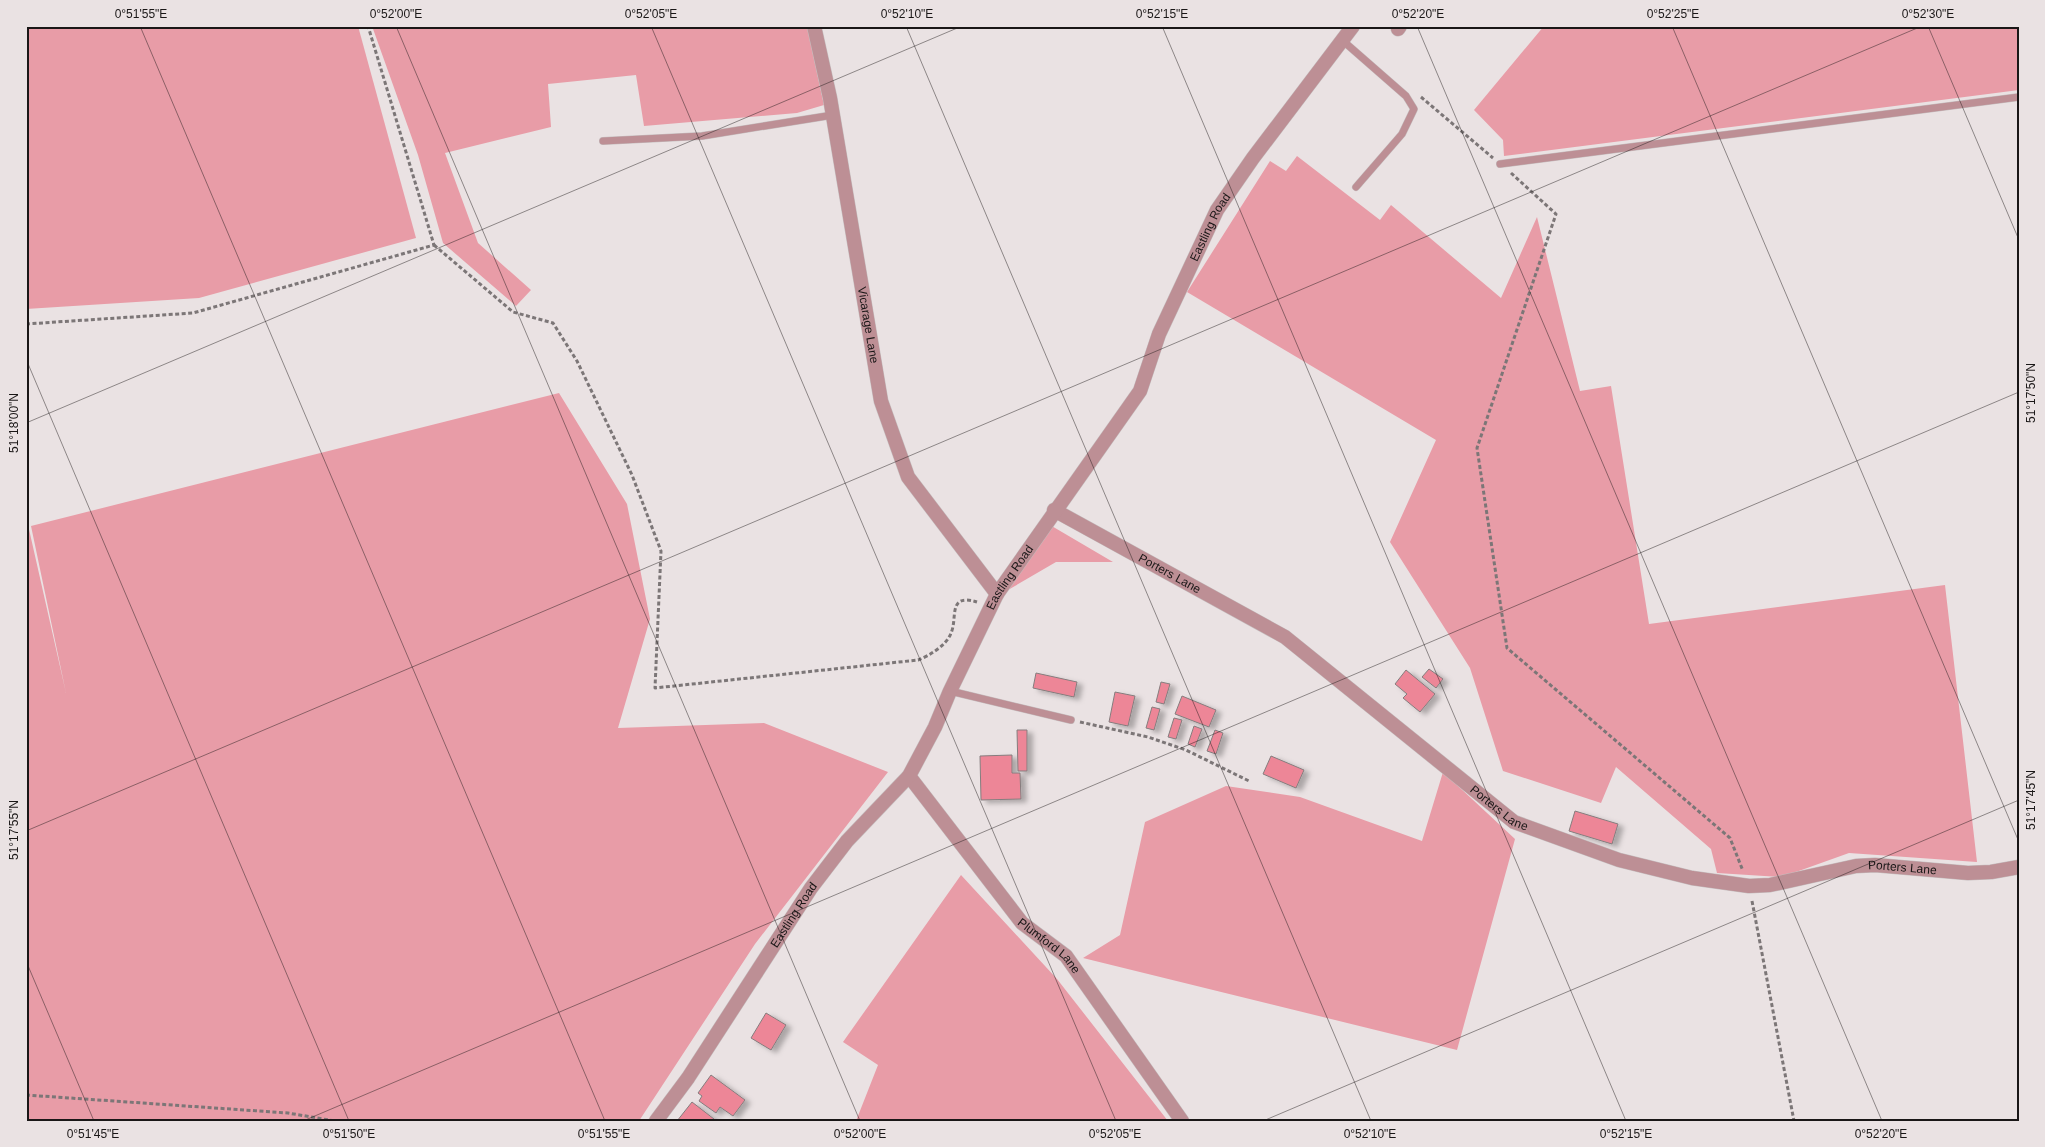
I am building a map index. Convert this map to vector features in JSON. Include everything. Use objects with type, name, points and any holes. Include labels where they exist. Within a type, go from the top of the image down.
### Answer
[{"type":"street","name":"Vicarage Lane","points":[[814,26],[833,116],[881,401],[908,477],[993,600]]},
{"type":"street","name":"Eastling Road","points":[[656,1121],[688,1078],[810,888],[847,841],[909,776],[935,727],[993,600],[1054,510],[1140,391],[1159,334],[1217,210],[1253,158],[1353,26]]},
{"type":"street","name":"Porters Lane","points":[[1054,510],[1284,637],[1514,822],[1618,860],[1692,878],[1749,886],[1770,885],[1856,866],[1875,865],[1968,873],[1992,872],[2019,867]]},
{"type":"street","points":[[909,776],[918,781],[935,800],[963,840]]},
{"type":"street","name":"Plumford Lane","points":[[909,776],[1022,923],[1066,956],[1182,1121]]},
{"type":"lane","points":[[1342,40],[1406,96],[1414,109],[1402,134],[1356,187]]},
{"type":"lane","points":[[1500,164],[2019,97]]},
{"type":"lane","points":[[603,141],[702,136],[833,116]]},
{"type":"lane","points":[[950,691],[1071,720]]},
{"type":"path","points":[[368,26],[434,245],[513,312],[553,323],[577,361],[632,474],[661,551],[655,688],[918,660],[931,654],[948,639],[952,633],[954,611],[959,602],[993,600]]},
{"type":"path","points":[[1420,96],[1556,214],[1477,448],[1507,648],[1730,838],[1749,886],[1794,1121]]},
{"type":"path","points":[[26,324],[193,313],[434,245]]},
{"type":"path","points":[[1071,720],[1148,737],[1186,750],[1248,781]]},
{"type":"path","points":[[26,1095],[288,1114],[335,1121]]},
{"type":"shaded area","points":[[26,26],[358,26],[416,238],[199,298],[26,309]]},
{"type":"shaded area","points":[[372,26],[807,26],[824,105],[797,113],[644,126],[636,75],[548,84],[551,127],[445,153],[478,243],[531,290],[516,306],[443,243],[418,155]]},
{"type":"shaded area","points":[[1544,26],[2019,26],[2019,90],[1504,156],[1503,140],[1474,110]]},
{"type":"shaded area","points":[[1297,156],[1380,220],[1391,205],[1501,298],[1537,217],[1580,391],[1611,386],[1649,624],[1945,585],[1977,862],[1849,853],[1782,877],[1717,873],[1711,849],[1616,767],[1601,803],[1503,771],[1470,668],[1390,542],[1436,440],[1187,292],[1270,161],[1286,171]]},
{"type":"shaded area","points":[[559,393],[627,504],[650,619],[618,728],[764,723],[888,772],[755,944],[639,1121],[26,1121],[26,516],[66,693],[31,526]]},
{"type":"shaded area","points":[[1050,525],[1113,562],[1056,562],[1008,590]]},
{"type":"shaded area","points":[[1443,772],[1515,839],[1457,1050],[1083,958],[1120,935],[1145,822],[1226,786],[1300,797],[1422,841]]},
{"type":"shaded area","points":[[961,875],[1057,979],[1168,1121],[856,1121],[878,1065],[843,1042]]},
{"type":"building","points":[[1429,669],[1443,679],[1436,688],[1422,677]]},
{"type":"building","points":[[1406,670],[1435,694],[1420,712],[1403,698],[1407,694],[1395,684]]},
{"type":"building","points":[[1036,673],[1077,682],[1074,697],[1033,688]]},
{"type":"building","points":[[1161,682],[1170,684],[1164,704],[1156,702]]},
{"type":"building","points":[[1115,692],[1135,696],[1128,726],[1109,722]]},
{"type":"building","points":[[1182,696],[1216,710],[1209,727],[1175,714]]},
{"type":"building","points":[[1152,707],[1160,709],[1154,730],[1146,728]]},
{"type":"building","points":[[1174,718],[1182,720],[1176,739],[1168,737]]},
{"type":"building","points":[[1194,726],[1202,729],[1195,747],[1188,744]]},
{"type":"building","points":[[1017,730],[1027,730],[1027,771],[1018,771]]},
{"type":"building","points":[[1215,730],[1223,733],[1216,754],[1207,751]]},
{"type":"building","points":[[1012,755],[1012,773],[1020,773],[1021,799],[981,800],[980,756]]},
{"type":"building","points":[[1271,756],[1304,770],[1296,788],[1263,774]]},
{"type":"building","points":[[1575,811],[1618,824],[1612,844],[1569,831]]},
{"type":"building","points":[[766,1013],[786,1025],[771,1050],[751,1038]]},
{"type":"building","points":[[711,1075],[745,1100],[733,1116],[720,1107],[716,1113],[699,1101],[702,1096],[698,1093]]},
{"type":"building","points":[[692,1102],[714,1119],[713,1121],[677,1121]]}]
